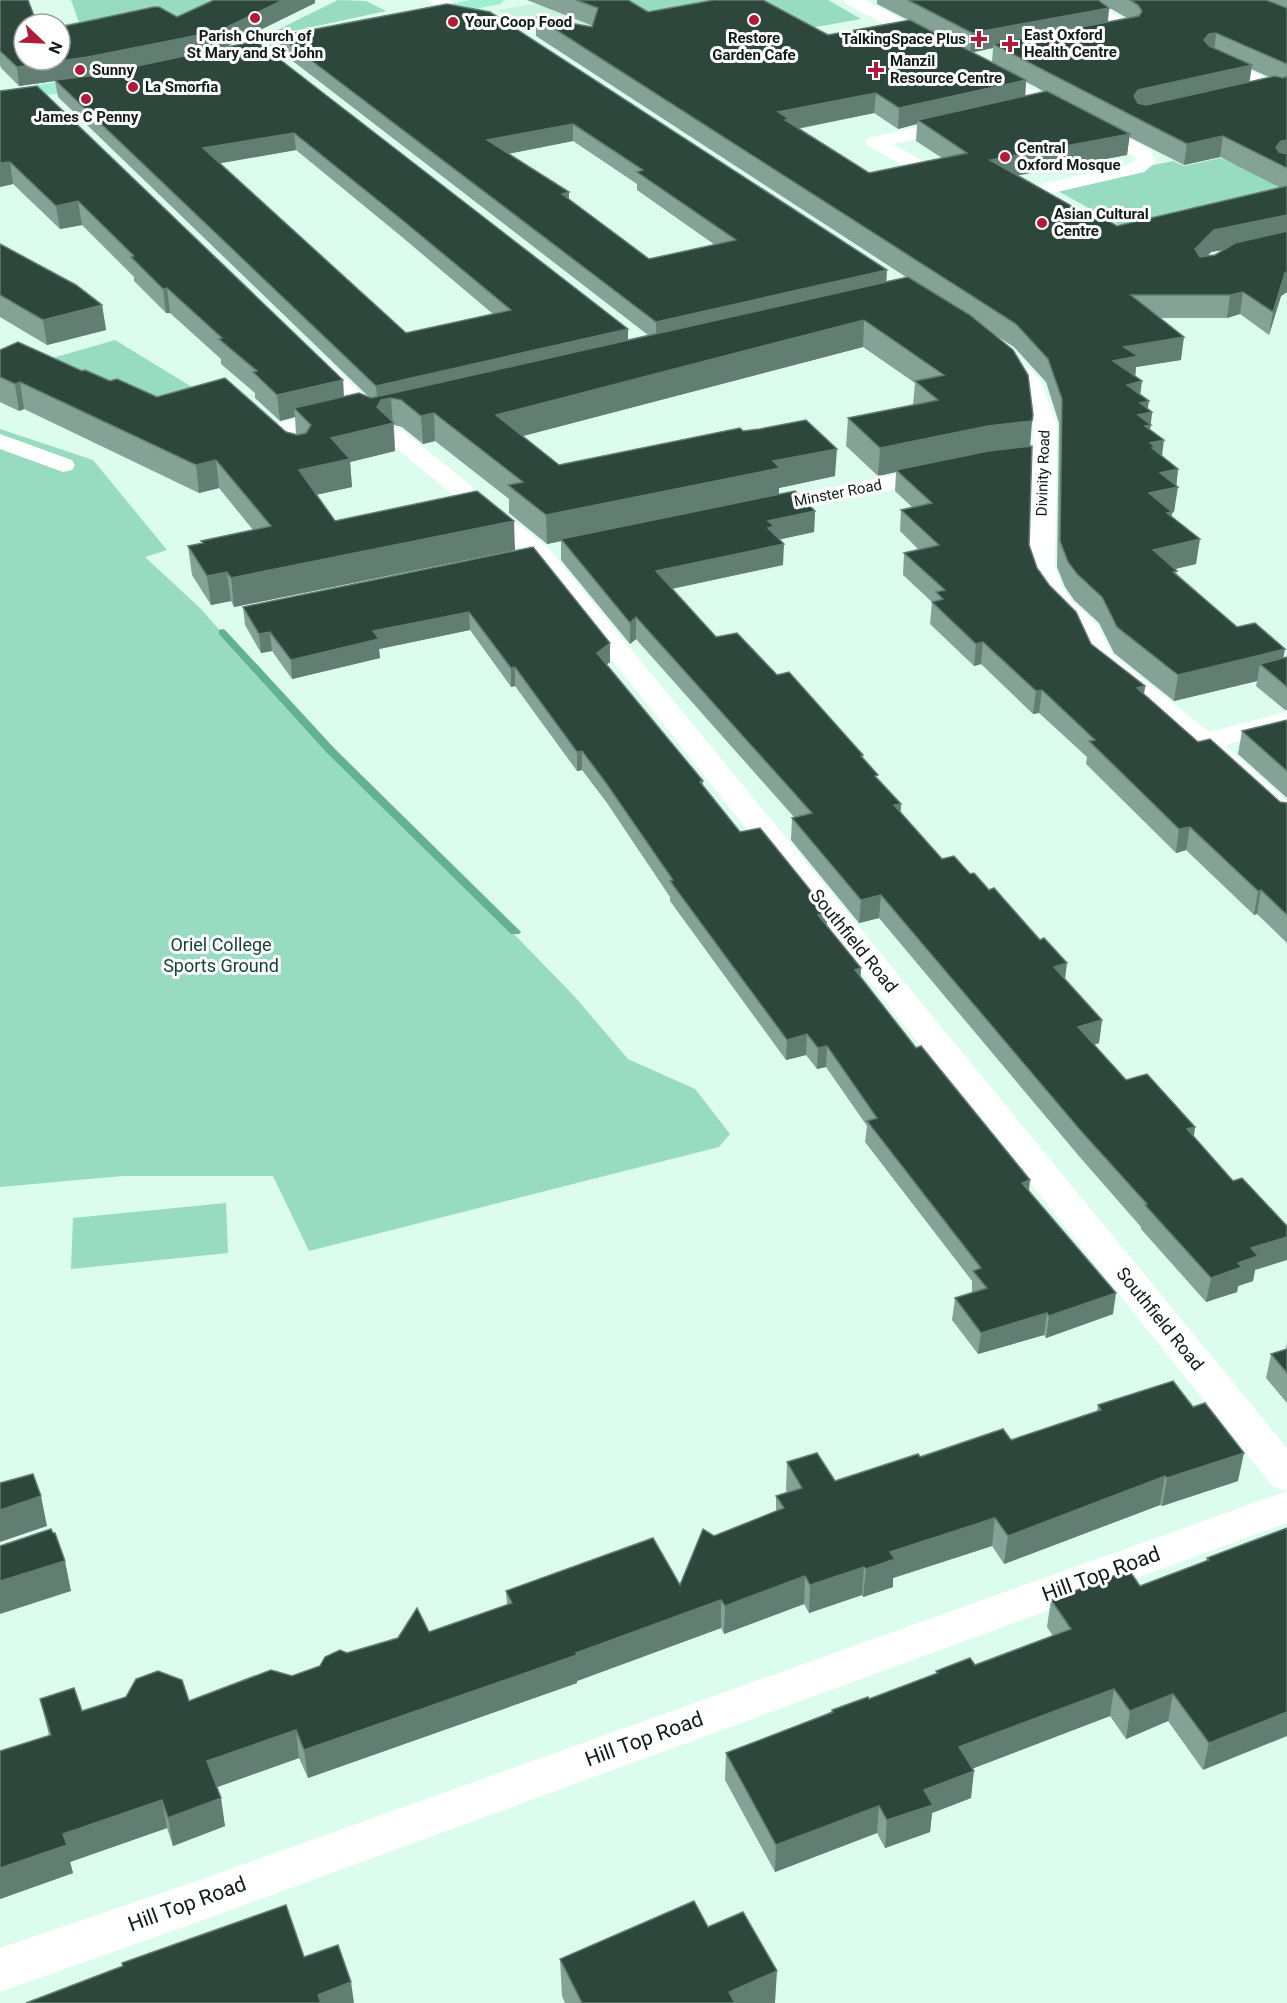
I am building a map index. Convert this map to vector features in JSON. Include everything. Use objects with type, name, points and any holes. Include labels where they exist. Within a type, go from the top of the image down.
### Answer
[{"type":"main road","points":[[404,19],[452,4]]},
{"type":"main road","points":[[199,62],[342,31]]},
{"type":"main road","points":[[0,97],[39,93],[123,77]]},
{"type":"street","points":[[852,0],[1143,153],[1146,162],[1137,168],[1035,191],[1087,221]]},
{"type":"street","points":[[1081,0],[1129,30],[1084,38]]},
{"type":"street","points":[[452,4],[492,9]]},
{"type":"street","points":[[260,48],[277,61]]},
{"type":"street","points":[[966,58],[996,55]]},
{"type":"street","points":[[1213,60],[1281,91]]},
{"type":"street","points":[[1242,95],[1281,91]]},
{"type":"street","points":[[39,93],[57,111]]},
{"type":"street","points":[[1017,112],[1048,103]]},
{"type":"street","points":[[925,170],[875,142],[986,118]]},
{"type":"street","name":"Divinity Road","points":[[981,338],[1004,354],[1032,384],[1045,424],[1035,457],[1042,567],[1050,588],[1062,606],[1087,630],[1100,658],[1204,742],[1287,817]]},
{"type":"street","name":"Southfield Road","points":[[297,343],[384,417],[453,481],[551,551],[1287,1476]]},
{"type":"street","points":[[258,416],[284,439],[384,417]]},
{"type":"street","points":[[0,441],[63,465]]},
{"type":"street","name":"Minster Road","points":[[739,513],[962,468]]},
{"type":"street","points":[[506,561],[551,551]]},
{"type":"street","points":[[1204,742],[1287,721]]},
{"type":"street","name":"Hill Top Road","points":[[0,1970],[209,1897],[1287,1507]]},
{"type":"shaded area","points":[[556,0],[639,25],[570,38],[550,24],[526,29],[498,10]]},
{"type":"green space","points":[[71,0],[251,0],[186,30],[72,31],[72,23],[79,22]]},
{"type":"green space","points":[[338,0],[366,1],[386,11],[261,38]]},
{"type":"green space","points":[[596,0],[828,0],[861,19],[736,41]]},
{"type":"green space","points":[[1220,158],[1287,186],[1122,227],[1051,187],[1173,161],[1184,166]]},
{"type":"green space","points":[[115,340],[210,398],[165,410],[39,362]]},
{"type":"green space","name":"Oriel College Sports Ground","points":[[0,429],[93,460],[167,550],[145,557],[200,608],[299,720],[478,897],[575,997],[628,1059],[695,1089],[730,1134],[719,1147],[309,1251],[273,1176],[123,1176],[0,1187]]},
{"type":"green space","points":[[226,1203],[228,1253],[71,1269],[73,1218]]},
{"type":"building","points":[[0,0],[28,0],[32,12],[12,12],[12,62],[0,51]]},
{"type":"building","points":[[214,0],[283,0],[219,31],[72,59],[72,24],[154,7],[159,7],[177,17]]},
{"type":"building","points":[[576,0],[628,0],[648,12],[714,0],[763,0],[828,35],[910,20],[1026,80],[899,108],[876,93],[778,112],[789,119],[785,120],[869,173],[967,153],[918,120],[1047,91],[1130,134],[990,160],[1084,213],[1091,211],[1117,226],[1287,186],[1287,215],[1214,230],[1195,249],[1200,257],[1215,255],[1235,243],[1287,231],[1287,272],[1273,312],[1243,292],[1230,295],[1131,295],[1184,337],[1124,347],[1138,356],[1113,361],[1142,381],[1127,385],[1149,401],[1140,403],[1152,412],[1138,415],[1151,425],[1145,426],[1164,440],[1150,443],[1155,447],[1152,448],[1178,469],[1160,473],[1178,487],[1149,493],[1172,512],[1167,513],[1200,539],[1153,550],[1177,571],[1173,572],[1237,627],[1255,623],[1285,649],[1178,675],[1117,627],[1102,597],[1077,574],[1068,562],[1060,541],[1062,399],[1048,359],[1016,324],[536,17],[592,27],[598,8]]},
{"type":"building","points":[[908,0],[1098,0],[1109,8],[972,33]]},
{"type":"building","points":[[1130,0],[1266,0],[1287,8],[1287,64],[1216,33],[1209,34],[1204,40],[1209,46],[1252,65],[1138,90],[1134,96],[1138,103],[1146,105],[1275,76],[1283,78],[1287,76],[1287,140],[1281,141],[1276,147],[1279,152],[1287,154],[1287,168],[1223,136],[1187,144],[993,44],[1139,16],[1142,11]]},
{"type":"building","points":[[447,4],[490,12],[887,270],[656,322],[279,36]],"holes":[[[573,124],[643,170],[637,172],[736,240],[649,259],[562,194],[569,192],[487,140]]]},
{"type":"building","points":[[256,41],[628,329],[376,386],[55,80],[89,76]],"holes":[[[294,133],[511,310],[406,333],[203,148]]]},
{"type":"building","points":[[37,86],[343,380],[277,395],[253,372],[257,371],[219,339],[222,338],[167,288],[163,289],[131,257],[134,256],[78,201],[56,206],[10,162],[0,163],[0,91]]},
{"type":"building","points":[[0,244],[76,285],[102,305],[43,320],[0,295]]},
{"type":"building","points":[[908,277],[970,315],[1013,350],[1028,375],[1032,421],[988,426],[880,448],[848,418],[938,400],[915,381],[944,375],[864,320],[496,415],[559,465],[740,428],[743,431],[760,429],[806,420],[837,449],[773,461],[780,468],[546,515],[508,485],[523,482],[434,413],[421,416],[401,400],[391,398],[381,400],[377,407],[394,423],[331,438],[350,459],[299,470],[335,521],[477,491],[514,521],[231,578],[227,572],[207,576],[188,546],[203,543],[201,541],[271,526],[216,460],[196,465],[20,382],[15,384],[0,377],[0,350],[18,342],[82,371],[85,370],[110,381],[117,379],[157,397],[225,378],[286,432],[297,435],[306,433],[311,425],[294,408],[359,393],[371,398]]},
{"type":"building","points":[[1032,446],[1029,545],[1037,568],[1049,585],[1076,612],[1091,644],[1145,686],[1137,688],[1198,742],[1210,739],[1280,802],[1287,803],[1287,915],[1190,827],[1179,829],[1089,741],[1095,740],[1042,690],[1036,691],[983,642],[976,644],[932,602],[943,599],[936,592],[945,590],[904,553],[939,545],[901,510],[932,503],[896,470],[988,451]]},
{"type":"building","points":[[795,491],[815,511],[768,521],[774,526],[768,528],[784,544],[656,571],[716,637],[737,633],[777,675],[789,672],[863,755],[861,756],[878,775],[875,776],[901,804],[894,805],[942,859],[954,856],[989,890],[994,888],[1040,940],[1044,938],[1067,963],[1054,967],[1102,1020],[1078,1027],[1126,1080],[1147,1074],[1195,1127],[1187,1129],[1233,1181],[1242,1178],[1287,1226],[1287,1237],[1251,1248],[1258,1256],[1238,1263],[1242,1267],[1211,1278],[1081,1131],[881,895],[861,900],[792,818],[812,813],[636,617],[630,623],[561,539]]},
{"type":"building","points":[[533,547],[610,643],[597,653],[703,781],[700,782],[740,832],[760,828],[828,912],[818,915],[861,968],[855,970],[916,1048],[921,1046],[1030,1180],[1022,1183],[1116,1293],[1049,1316],[1047,1313],[981,1333],[955,1298],[987,1288],[973,1271],[981,1268],[867,1121],[877,1118],[827,1046],[818,1048],[807,1034],[787,1040],[670,881],[673,880],[606,783],[582,751],[577,752],[515,667],[511,668],[469,612],[373,631],[379,639],[291,660],[270,632],[259,634],[243,607]]},
{"type":"building","points":[[1287,657],[1287,687],[1260,664]]},
{"type":"building","points":[[1287,720],[1287,771],[1242,731]]},
{"type":"building","points":[[1287,1349],[1287,1373],[1271,1354]]},
{"type":"building","points":[[1173,1381],[1193,1407],[1205,1403],[1244,1453],[1167,1478],[1165,1476],[1008,1536],[995,1518],[890,1552],[895,1559],[866,1569],[864,1567],[810,1585],[805,1576],[725,1606],[721,1600],[576,1653],[577,1655],[304,1750],[296,1730],[207,1761],[221,1798],[168,1818],[162,1800],[63,1834],[67,1845],[0,1868],[0,1751],[51,1735],[40,1699],[74,1688],[82,1711],[126,1697],[136,1679],[158,1671],[182,1680],[189,1701],[271,1670],[292,1676],[320,1666],[325,1657],[340,1650],[347,1653],[398,1638],[417,1608],[429,1632],[512,1603],[506,1591],[653,1538],[680,1585],[703,1529],[714,1536],[784,1508],[776,1496],[802,1488],[787,1462],[817,1453],[835,1481],[918,1454],[920,1457],[1003,1429],[1011,1440],[1101,1410],[1098,1405]]},
{"type":"building","points":[[33,1474],[41,1496],[0,1510],[0,1483]]},
{"type":"building","points":[[1287,1528],[1287,1712],[1209,1743],[1173,1694],[1130,1711],[1114,1689],[959,1747],[974,1771],[924,1790],[933,1805],[887,1820],[879,1806],[776,1845],[726,1753],[833,1712],[832,1710],[868,1697],[869,1699],[938,1673],[936,1671],[970,1658],[975,1665],[1071,1629],[1051,1600],[1129,1570],[1140,1586]]},
{"type":"building","points":[[51,1529],[55,1533],[65,1561],[0,1581],[0,1546]]},
{"type":"building","points":[[694,1901],[708,1927],[743,1912],[777,1971],[729,1992],[735,2003],[582,2003],[560,1959]]},
{"type":"building","points":[[286,1905],[304,1957],[338,1945],[351,1982],[318,1995],[321,2003],[26,2003],[123,1966],[122,1963]]},
{"type":"waterway","points":[[222,632],[331,751],[515,932]]},
{"type":"place","name":"Parish Church of St Mary and St John","points":[[255,18]]},
{"type":"place","name":"Restore Garden Cafe","points":[[754,20]]},
{"type":"place","name":"Your Coop Food","points":[[453,22]]},
{"type":"place","name":"TalkingSpace Plus","points":[[979,39]]},
{"type":"place","name":"East Oxford Health Centre","points":[[1010,44]]},
{"type":"place","name":"Sunny","points":[[80,70]]},
{"type":"place","name":"Manzil Resource Centre","points":[[876,70]]},
{"type":"place","name":"La Smorfia","points":[[133,87]]},
{"type":"place","name":"James C Penny","points":[[86,99]]},
{"type":"place","name":"Central Oxford Mosque","points":[[1005,157]]},
{"type":"place","name":"Asian Cultural Centre","points":[[1042,223]]}]
